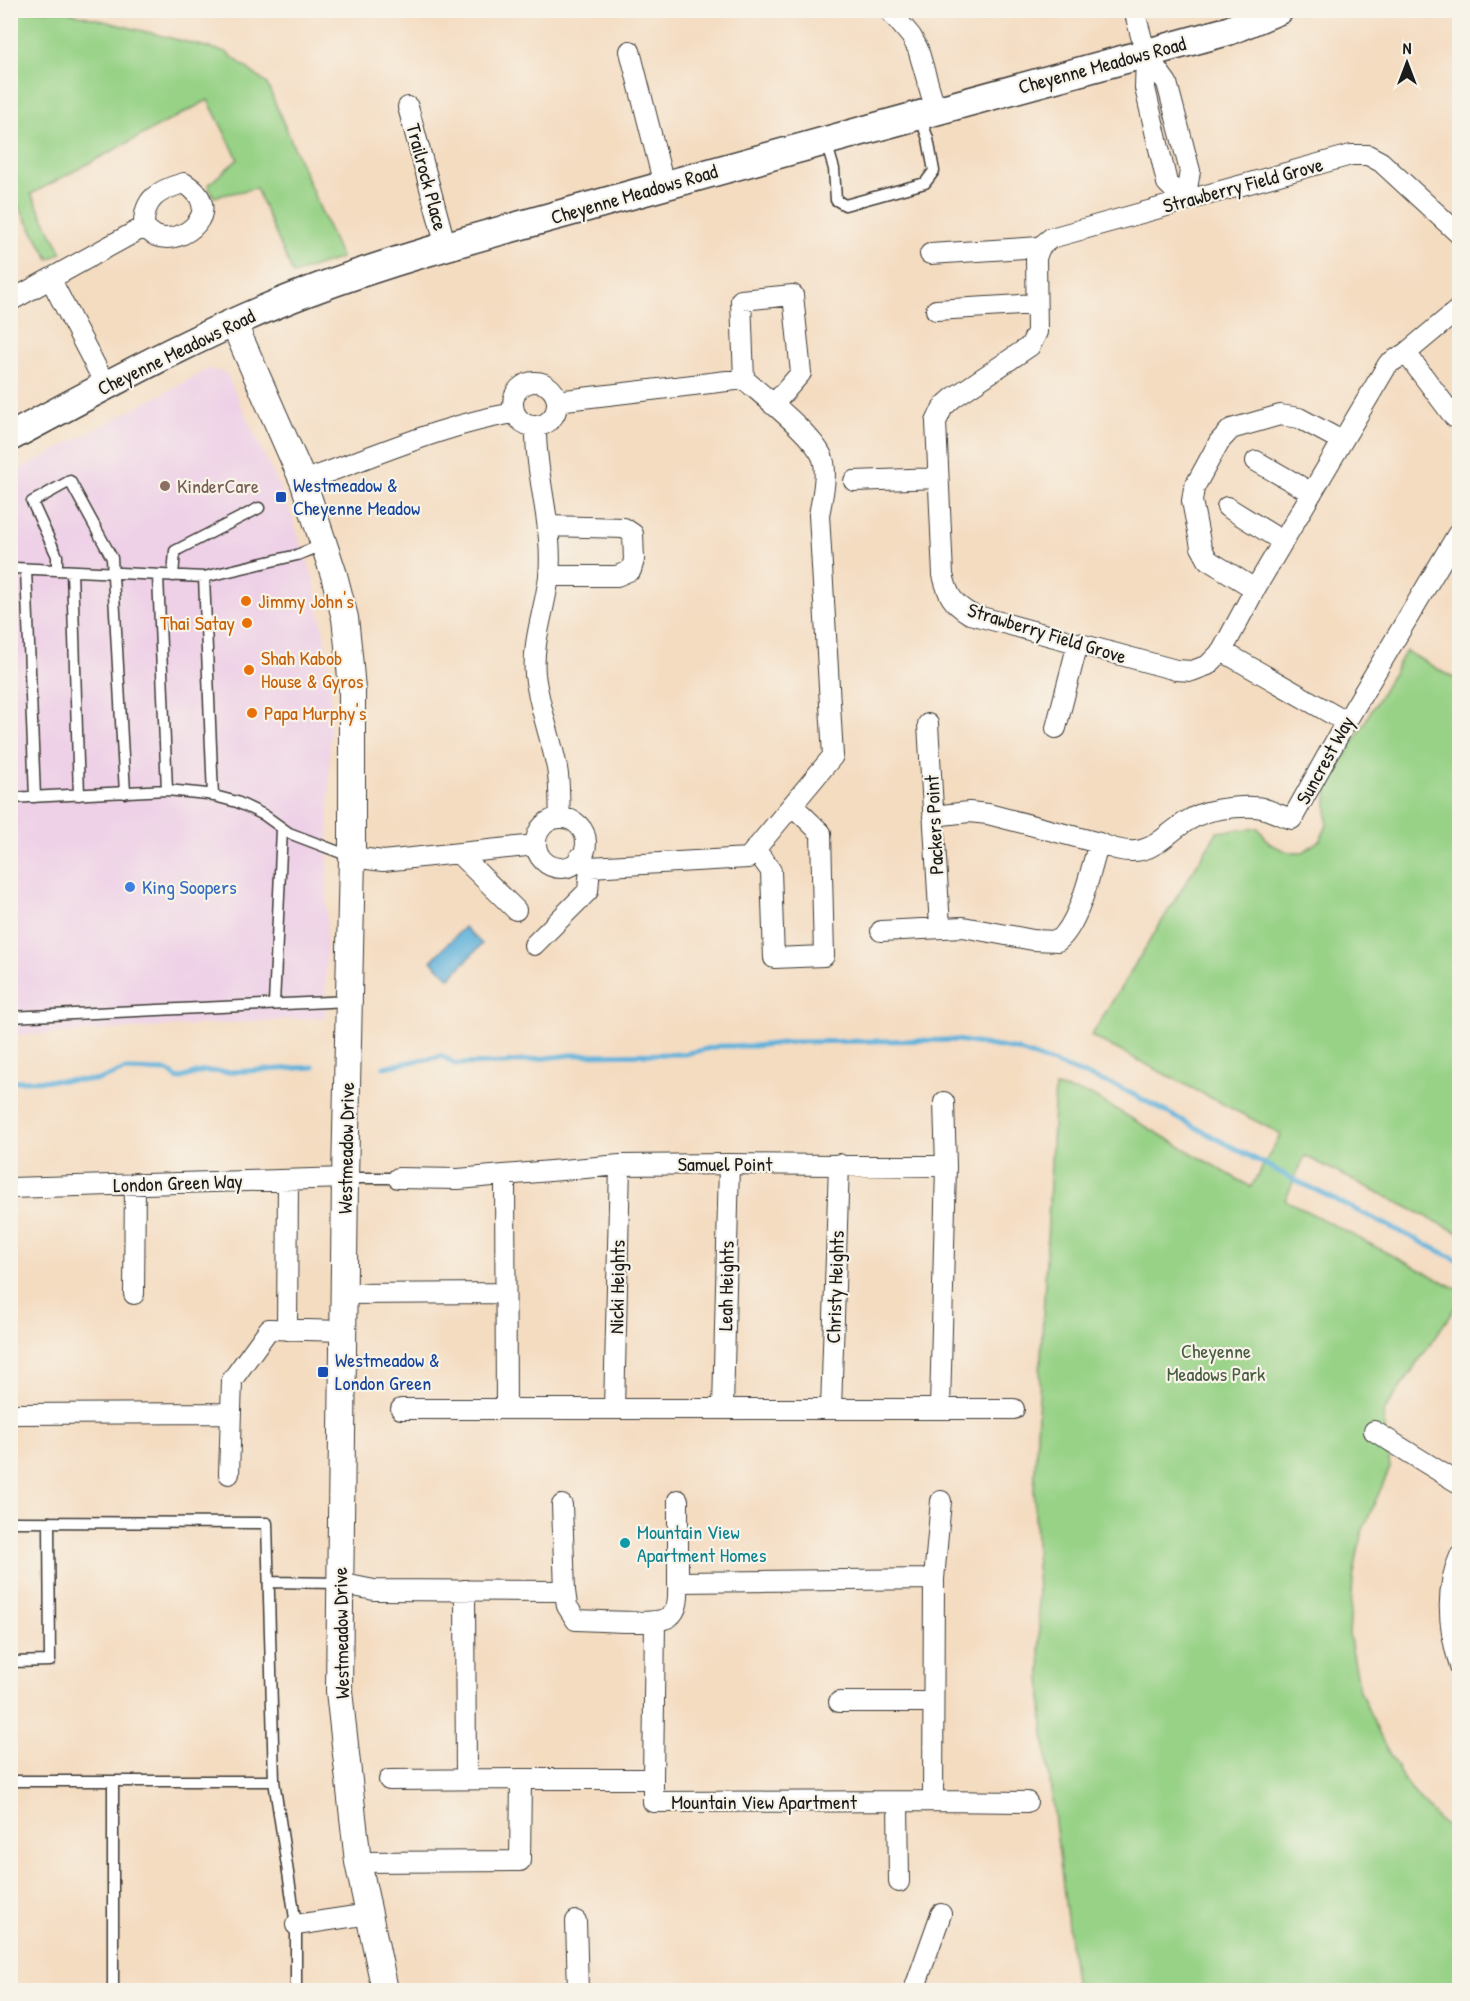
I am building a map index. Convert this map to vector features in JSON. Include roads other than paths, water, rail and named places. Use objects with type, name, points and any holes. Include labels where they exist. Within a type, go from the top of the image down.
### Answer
[{"type":"main road","name":"Cheyenne Meadows Road","points":[[10,437],[233,322],[365,271],[664,185],[1228,31],[1280,10]]},
{"type":"street","points":[[890,10],[911,36],[918,49],[928,113]]},
{"type":"street","points":[[1134,10],[1146,54],[1145,88],[1167,183],[1185,201]]},
{"type":"street","points":[[630,51],[664,185]]},
{"type":"street","points":[[1146,54],[1167,83],[1190,171],[1185,201]]},
{"type":"street","name":"Trailrock Place","points":[[408,106],[446,247]]},
{"type":"street","points":[[1155,128],[1177,121]]},
{"type":"street","name":"Strawberry Field Grove","points":[[1460,235],[1381,162],[1368,155],[1352,155],[1051,238],[1040,247],[1035,268],[1037,332],[1030,346],[943,407],[936,422],[943,574],[947,591],[956,605],[970,614],[1176,670],[1192,671],[1208,666],[1222,651],[1282,542],[1388,364],[1406,353],[1460,308]]},
{"type":"street","points":[[10,301],[144,227]]},
{"type":"street","points":[[930,254],[1040,247]]},
{"type":"street","points":[[51,280],[106,386]]},
{"type":"street","points":[[534,945],[588,891],[585,863],[585,848],[583,832],[572,820],[560,818],[549,821],[538,833],[537,845],[540,857],[554,866],[585,863],[748,858],[833,756],[819,515],[824,490],[823,459],[813,442],[744,379],[741,300],[792,295],[801,373],[773,405]]},
{"type":"street","points":[[936,310],[1036,304]]},
{"type":"street","name":"Westmeadow Drive","points":[[233,322],[303,481],[334,574],[345,618],[349,655],[352,690],[352,857],[345,1178],[339,1691],[358,1863],[385,1990]]},
{"type":"street","points":[[1406,353],[1454,417]]},
{"type":"street","points":[[557,401],[744,379]]},
{"type":"street","points":[[529,383],[544,384],[550,388],[557,401],[554,416],[549,422],[537,427],[523,423],[514,413],[516,392],[529,383]]},
{"type":"street","points":[[303,481],[413,440],[514,413]]},
{"type":"street","points":[[1255,589],[1208,560],[1201,548],[1192,501],[1194,488],[1219,442],[1230,429],[1281,415],[1299,418],[1342,441]]},
{"type":"street","points":[[537,427],[537,453],[548,526],[549,576],[535,642],[535,673],[539,701],[557,769],[560,818]]},
{"type":"street","points":[[1256,461],[1312,493]]},
{"type":"street","points":[[854,481],[938,478]]},
{"type":"street","points":[[1227,507],[1282,542]]},
{"type":"street","points":[[548,526],[624,528],[633,534],[634,560],[631,570],[617,576],[549,576]]},
{"type":"street","name":"Suncrest Way","points":[[933,816],[969,812],[988,814],[1099,843],[1116,850],[1133,852],[1150,848],[1195,817],[1223,809],[1259,807],[1292,819],[1346,722],[1460,530]]},
{"type":"street","points":[[1056,728],[1078,644]]},
{"type":"street","points":[[1222,651],[1346,722]]},
{"type":"street","name":"Packers Point","points":[[928,724],[940,927]]},
{"type":"street","points":[[755,849],[771,871],[774,958],[824,956],[822,833],[792,805]]},
{"type":"street","points":[[881,931],[963,927],[1033,940],[1058,941],[1067,934],[1075,917],[1099,843]]},
{"type":"street","points":[[352,857],[383,861],[537,845]]},
{"type":"street","points":[[459,854],[516,910]]},
{"type":"street","points":[[940,1409],[945,1166],[944,1102]]},
{"type":"street","name":"Leah Heights","points":[[723,1409],[729,1164]]},
{"type":"street","name":"Christy Heights","points":[[831,1409],[838,1164]]},
{"type":"street","name":"Samuel Point","points":[[398,1178],[458,1179],[620,1165],[945,1166]]},
{"type":"street","name":"Nicki Heights","points":[[614,1409],[620,1165]]},
{"type":"street","points":[[505,1175],[506,1409]]},
{"type":"street","name":"London Green Way","points":[[10,1188],[345,1178]]},
{"type":"street","points":[[287,1330],[288,1180]]},
{"type":"street","points":[[134,1294],[135,1184]]},
{"type":"street","points":[[344,1294],[505,1293]]},
{"type":"street","points":[[229,1474],[232,1380],[269,1329],[343,1331]]},
{"type":"street","points":[[400,1409],[1014,1409]]},
{"type":"street","points":[[10,1414],[231,1413]]},
{"type":"street","points":[[1374,1431],[1460,1484]]},
{"type":"street","points":[[562,1505],[565,1590],[567,1606],[576,1620],[655,1622],[670,1617],[678,1604],[678,1500]]},
{"type":"street","points":[[933,1802],[934,1579],[941,1501]]},
{"type":"street","points":[[1460,1556],[1450,1589],[1450,1617],[1454,1648],[1460,1666]]},
{"type":"street","points":[[678,1582],[934,1579]]},
{"type":"street","points":[[339,1583],[374,1590],[565,1590]]},
{"type":"street","points":[[465,1590],[466,1779]]},
{"type":"street","name":"Mountain View Apartment","points":[[655,1622],[653,1802],[1027,1802]]},
{"type":"street","points":[[839,1701],[933,1702]]},
{"type":"street","points":[[358,1863],[520,1861],[521,1779]]},
{"type":"street","name":"Mountain View Apartment","points":[[389,1780],[653,1779]]},
{"type":"street","points":[[898,1802],[899,1882]]},
{"type":"street","points":[[296,1926],[369,1914]]},
{"type":"street","points":[[914,1990],[941,1914]]},
{"type":"street","points":[[576,1921],[578,1990]]},
{"type":"lane","points":[[825,141],[834,169],[836,200],[845,205],[924,183],[934,171],[928,139],[928,113]]},
{"type":"lane","points":[[57,570],[57,556],[32,502],[70,481],[112,558],[125,793]]},
{"type":"lane","points":[[173,576],[175,551],[259,508]]},
{"type":"lane","points":[[12,567],[204,577],[297,555],[324,544]]},
{"type":"lane","points":[[26,569],[35,797]]},
{"type":"lane","points":[[72,571],[79,795]]},
{"type":"lane","points":[[158,576],[167,790]]},
{"type":"lane","points":[[204,577],[213,796]]},
{"type":"lane","points":[[10,798],[167,790],[213,796],[237,802],[264,815],[282,829],[352,857]]},
{"type":"lane","points":[[274,1004],[282,829]]},
{"type":"lane","points":[[10,1017],[349,1001]]},
{"type":"lane","points":[[345,1178],[398,1178]]},
{"type":"lane","points":[[10,1522],[267,1523],[274,1781],[296,1926],[296,1990]]},
{"type":"lane","points":[[10,1662],[50,1661],[49,1522]]},
{"type":"lane","points":[[269,1582],[339,1583]]},
{"type":"lane","points":[[10,1781],[274,1781]]},
{"type":"lane","points":[[113,1781],[113,1990]]},
{"type":"water","points":[[464,927],[482,944],[450,978],[431,961]]},
{"type":"waterway","points":[[384,1067],[442,1056],[455,1064],[505,1063],[570,1055],[684,1054],[720,1046],[754,1046],[792,1042],[957,1040],[1017,1050],[1119,1087],[1291,1178],[1460,1261]]},
{"type":"waterway","points":[[10,1081],[98,1080],[125,1070],[168,1071],[178,1079],[203,1071],[229,1072],[314,1067]]},
{"type":"place","name":"KinderCare","points":[[165,486]]},
{"type":"place","name":"Westmeadow & Cheyenne Meadow","points":[[281,497]]},
{"type":"place","name":"Jimmy John's","points":[[246,601]]},
{"type":"place","name":"Thai Satay","points":[[247,623]]},
{"type":"place","name":"Shah Kabob House & Gyros","points":[[249,670]]},
{"type":"place","name":"Papa Murphy's","points":[[252,713]]},
{"type":"place","name":"King Soopers","points":[[130,887]]},
{"type":"place","name":"Westmeadow & London Green","points":[[323,1372]]},
{"type":"place","name":"Mountain View Apartment Homes","points":[[625,1543]]},
{"type":"park label","name":"Cheyenne Meadows Park","points":[[1216,1362]]}]
